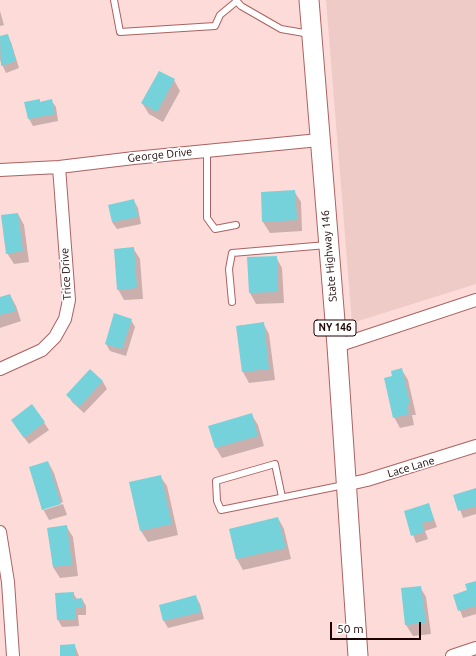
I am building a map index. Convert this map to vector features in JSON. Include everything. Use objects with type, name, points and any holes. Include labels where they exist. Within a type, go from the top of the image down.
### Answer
[{"type":"main road","name":"State Highway 146","points":[[309,0],[319,140],[337,346],[345,485],[358,656]]},
{"type":"street","name":"George Drive","points":[[0,170],[59,167],[319,140]]},
{"type":"street","name":"Trice Drive","points":[[0,369],[42,350],[55,337],[65,319],[69,300],[59,167]]},
{"type":"street","points":[[337,346],[476,300]]},
{"type":"street","name":"Lace Lane","points":[[345,485],[367,480],[476,446]]},
{"type":"street","points":[[0,532],[4,583],[13,656]]},
{"type":"street","points":[[452,656],[476,648]]},
{"type":"lane","points":[[114,0],[120,32],[215,26],[220,15],[236,0],[241,6],[281,29],[311,34]]},
{"type":"lane","points":[[207,151],[207,218],[215,229],[236,225]]},
{"type":"lane","points":[[232,302],[229,269],[232,253],[328,245]]},
{"type":"lane","points":[[282,497],[275,464],[216,481],[217,501],[221,510],[345,485]]},
{"type":"shaded area","points":[[326,0],[476,0],[476,284],[352,323]]},
{"type":"building","points":[[8,34],[16,61],[1,66],[0,36]]},
{"type":"building","points":[[159,71],[175,79],[157,112],[141,103]]},
{"type":"building","points":[[40,99],[40,102],[52,99],[55,114],[28,119],[24,102]]},
{"type":"building","points":[[295,190],[297,220],[262,222],[261,192]]},
{"type":"building","points":[[134,199],[138,217],[112,222],[108,205]]},
{"type":"building","points":[[18,213],[23,251],[6,254],[1,215]]},
{"type":"building","points":[[134,247],[137,288],[117,290],[114,249]]},
{"type":"building","points":[[277,256],[278,292],[249,293],[247,257]]},
{"type":"building","points":[[10,294],[16,311],[0,315],[0,297]]},
{"type":"building","points":[[114,313],[132,319],[122,349],[105,344]]},
{"type":"building","points":[[264,322],[269,369],[242,372],[236,326]]},
{"type":"building","points":[[402,368],[410,404],[407,405],[409,414],[393,418],[384,378],[392,376],[391,371]]},
{"type":"building","points":[[90,369],[103,381],[79,407],[66,395]]},
{"type":"building","points":[[32,404],[45,422],[24,438],[11,420]]},
{"type":"building","points":[[252,413],[258,436],[215,448],[208,426]]},
{"type":"building","points":[[48,461],[61,504],[42,510],[29,467]]},
{"type":"building","points":[[161,475],[172,524],[140,531],[129,482]]},
{"type":"building","points":[[476,488],[476,506],[458,511],[453,495]]},
{"type":"building","points":[[429,503],[434,520],[422,523],[424,532],[411,536],[404,511]]},
{"type":"building","points":[[278,517],[286,548],[236,559],[229,529]]},
{"type":"building","points":[[67,525],[72,565],[53,567],[47,528]]},
{"type":"building","points":[[476,581],[476,606],[458,611],[453,595],[467,590],[465,584]]},
{"type":"building","points":[[421,586],[426,623],[405,625],[401,588]]},
{"type":"building","points":[[74,592],[74,599],[82,598],[83,608],[75,608],[75,619],[57,620],[55,593]]},
{"type":"building","points":[[196,595],[201,612],[163,621],[159,605]]},
{"type":"building","points":[[75,644],[76,656],[60,656],[60,645]]}]
